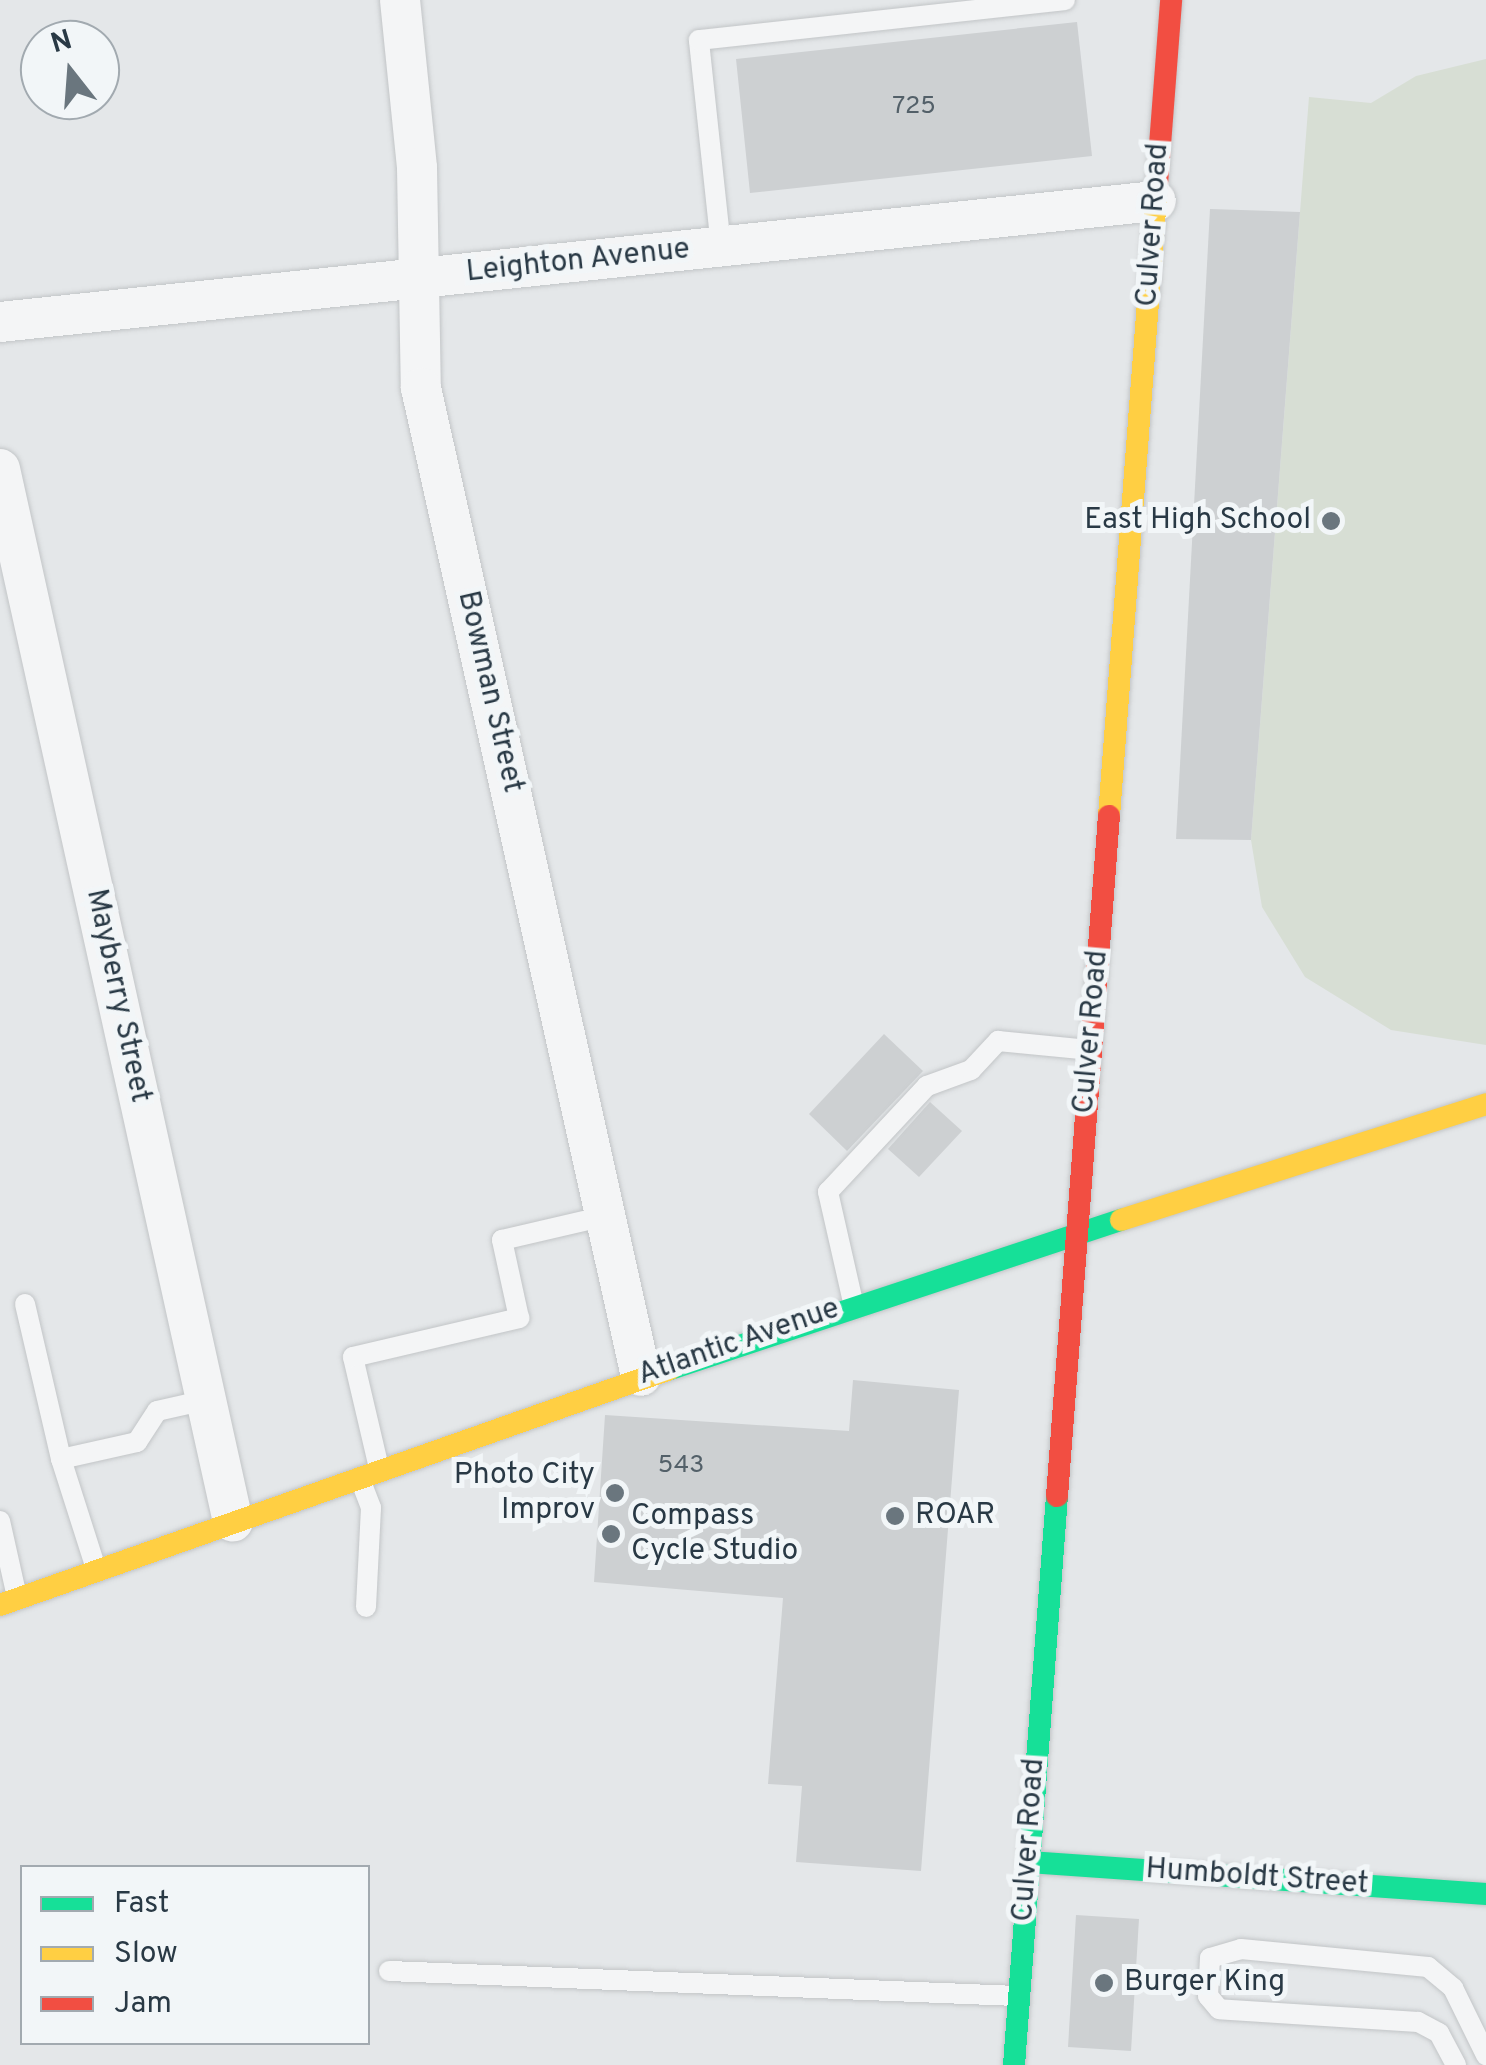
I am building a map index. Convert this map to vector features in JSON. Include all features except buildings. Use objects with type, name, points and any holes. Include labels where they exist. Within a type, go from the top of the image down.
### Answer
[{"type":"main road","name":"Culver Road","points":[[1014,2065],[1171,0]]},
{"type":"main road","name":"Atlantic Avenue","points":[[9,1602],[640,1376],[1075,1231],[1486,1104]]},
{"type":"main road","name":"Humboldt Street","points":[[1029,1862],[1486,1894]]},
{"type":"street","name":"Bowman Street","points":[[400,0],[417,168],[415,279],[421,388],[640,1376]]},
{"type":"street","name":"Leighton Avenue","points":[[0,322],[1156,201]]},
{"type":"street","name":"Mayberry Street","points":[[0,469],[233,1522]]},
{"type":"lane","points":[[721,247],[698,40],[1065,0]]},
{"type":"lane","points":[[854,1304],[828,1192],[927,1086],[970,1070],[998,1041],[1091,1050]]},
{"type":"lane","points":[[366,1607],[370,1474],[354,1356],[520,1318],[502,1240],[605,1216]]},
{"type":"lane","points":[[25,1304],[61,1459],[97,1570]]},
{"type":"lane","points":[[61,1459],[137,1442],[156,1411],[206,1400]]},
{"type":"lane","points":[[0,1521],[9,1602]]},
{"type":"lane","points":[[1456,2065],[1440,2033],[1418,2022],[1219,2009],[1208,1996],[1210,1958],[1241,1949],[1428,1967],[1453,1988],[1486,2055]]},
{"type":"lane","points":[[389,1971],[1019,1996]]},
{"type":"shaded area","points":[[1486,59],[1486,1045],[1391,1030],[1305,977],[1262,907],[1251,840],[1309,97],[1371,103],[1416,76]]},
{"type":"traffic: fast","points":[[670,1369],[1121,1220]]},
{"type":"traffic: fast","points":[[1014,2065],[1057,1496]]},
{"type":"traffic: fast","points":[[1029,1862],[1486,1894]]},
{"type":"traffic: slow","points":[[1109,816],[1156,197]]},
{"type":"traffic: slow","points":[[1121,1220],[1486,1104]]},
{"type":"traffic: slow","points":[[0,1605],[670,1369]]},
{"type":"traffic: jam","points":[[1156,197],[1171,0]]},
{"type":"traffic: jam","points":[[1057,1496],[1109,816]]},
{"type":"place","name":"East High School","points":[[1331,521]]},
{"type":"place","name":"Photo City Improv","points":[[615,1493]]},
{"type":"place","name":"ROAR","points":[[895,1516]]},
{"type":"place","name":"Compass Cycle Studio","points":[[611,1534]]},
{"type":"place","name":"Burger King","points":[[1104,1983]]}]
